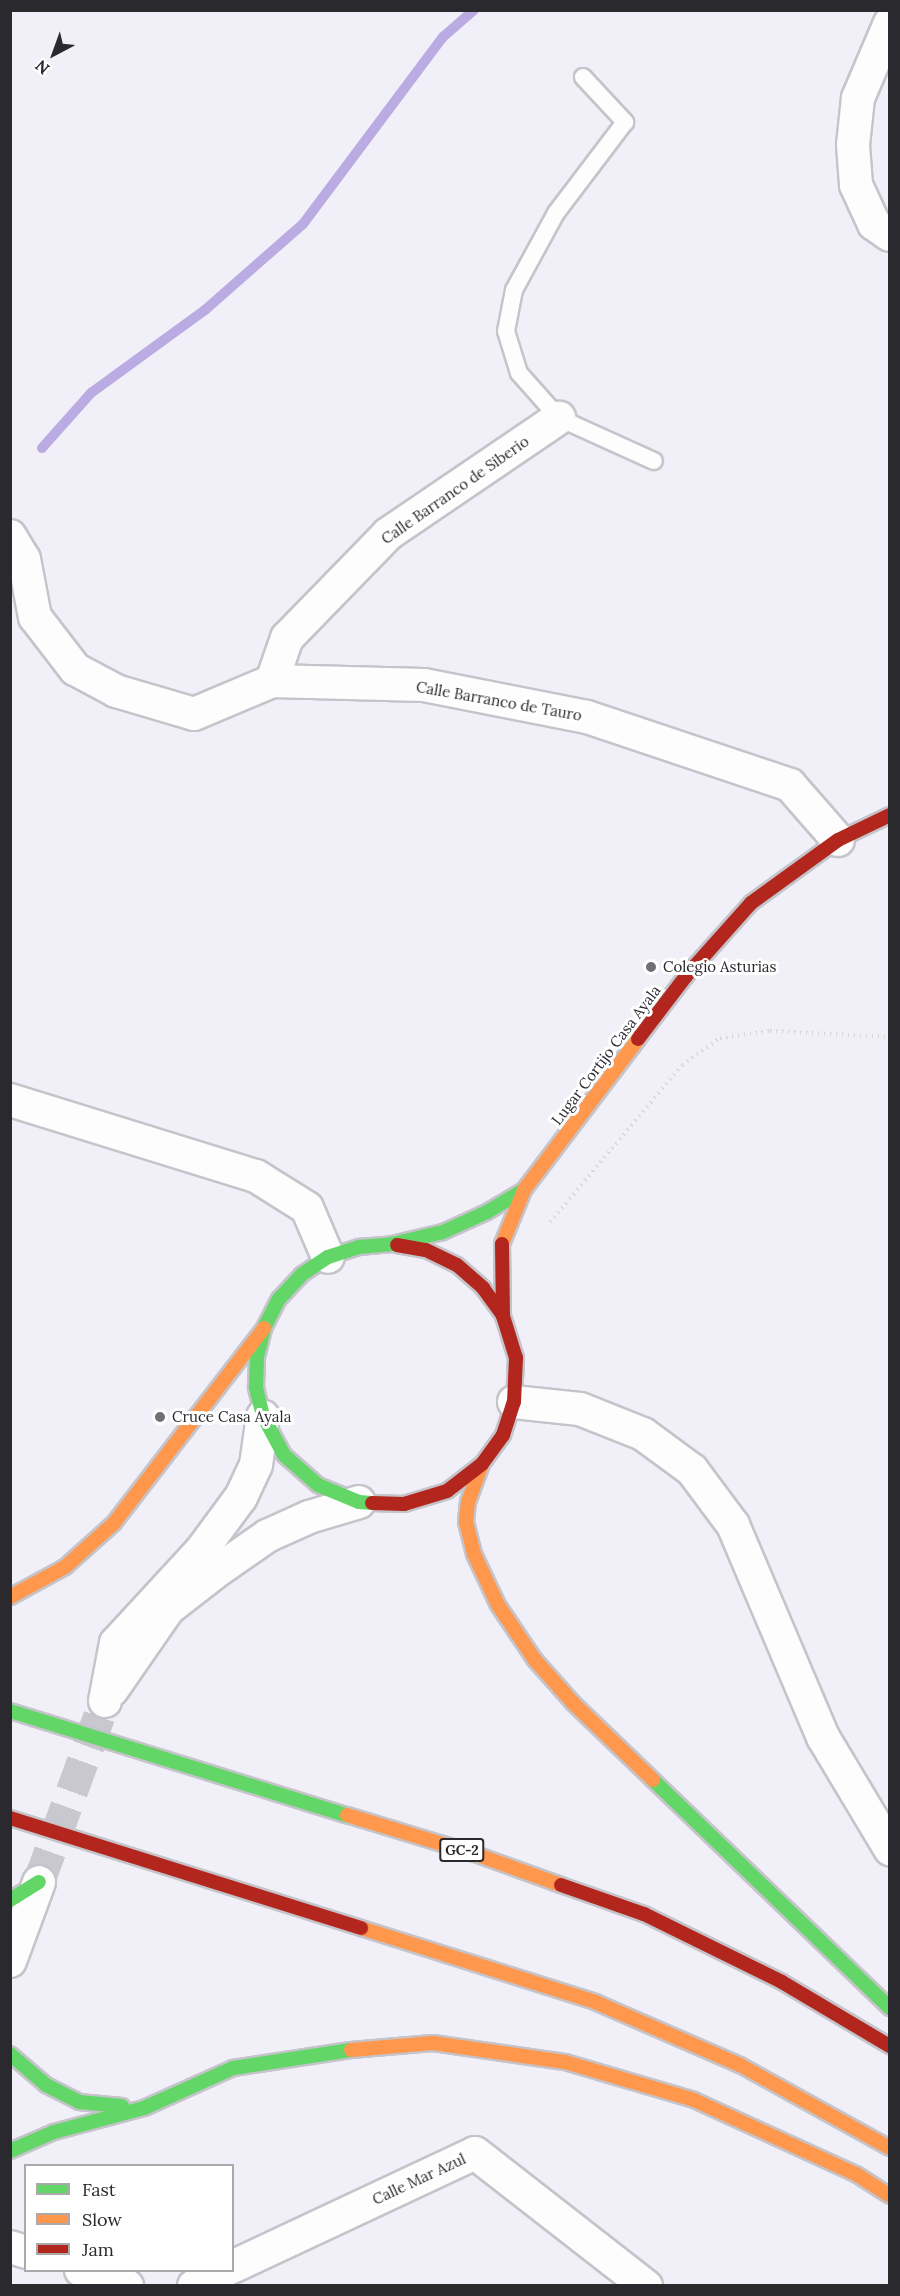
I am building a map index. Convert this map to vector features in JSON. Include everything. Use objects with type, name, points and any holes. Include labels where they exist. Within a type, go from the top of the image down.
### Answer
[{"type":"main road","name":"Lugar Cortijo Casa Ayala","points":[[524,1190],[686,976],[751,903],[838,840],[890,814]]},
{"type":"main road","points":[[10,1597],[65,1566],[114,1523],[264,1328],[279,1299],[301,1275],[328,1257],[359,1247],[392,1244],[442,1232],[487,1212],[524,1190]]},
{"type":"main road","points":[[524,1190],[501,1245],[503,1316],[516,1358],[514,1402],[503,1435],[482,1464],[468,1502],[466,1522],[474,1554],[498,1605],[535,1660],[573,1703],[890,2008]]},
{"type":"main road","points":[[392,1244],[426,1250],[457,1265],[483,1288],[503,1316]]},
{"type":"main road","points":[[264,1328],[257,1357],[256,1387],[263,1416],[284,1455],[318,1485],[359,1502],[404,1504],[447,1491],[482,1464]]},
{"type":"main road","name":"GC-2","points":[[10,1711],[475,1854],[644,1914],[782,1982],[890,2046]]},
{"type":"main road","points":[[10,1818],[595,2002],[740,2065],[890,2148]]},
{"type":"main road","points":[[10,1900],[39,1882]]},
{"type":"main road","points":[[10,2151],[54,2132],[144,2108],[233,2068],[350,2050],[433,2043],[565,2062],[694,2100],[856,2174],[890,2196]]},
{"type":"main road","points":[[10,2054],[46,2085],[79,2102],[144,2108]]},
{"type":"street","points":[[890,23],[858,99],[853,145],[856,185],[874,224],[890,235]]},
{"type":"street","name":"Calle Barranco de Siberio","points":[[272,681],[287,638],[388,534],[559,418]]},
{"type":"street","name":"Calle Barranco de Tauro","points":[[10,536],[24,559],[35,617],[75,669],[116,691],[194,714],[272,681],[424,685],[587,717],[790,785],[838,840]]},
{"type":"street","points":[[10,1100],[256,1176],[307,1208],[328,1257]]},
{"type":"street","points":[[514,1402],[580,1409],[642,1434],[692,1470],[733,1525],[823,1737],[890,1849]]},
{"type":"street","points":[[263,1416],[256,1465],[242,1497],[201,1551],[116,1643],[105,1701],[168,1609],[267,1536],[309,1516],[359,1502]]},
{"type":"street","points":[[10,1961],[39,1882]]},
{"type":"street","name":"Calle Mar Azul","points":[[234,2266],[476,2153],[646,2286]]},
{"type":"street","points":[[84,2272],[127,2286]]},
{"type":"street","points":[[194,2286],[224,2272]]},
{"type":"lane","points":[[583,77],[625,123],[556,213],[514,290],[506,331],[519,373],[559,418],[654,461]]},
{"type":"path","points":[[548,1224],[682,1065],[720,1038],[770,1031],[890,1037]]},
{"type":"waterway","points":[[42,448],[91,393],[205,310],[303,224],[443,37],[474,10]]},
{"type":"tunnel","points":[[39,1882],[105,1701]]},
{"type":"traffic: fast","points":[[372,1503],[359,1502],[318,1485],[284,1455],[263,1416],[256,1387],[257,1357],[264,1328],[279,1299],[301,1275],[328,1257],[359,1247],[392,1244],[443,1232],[487,1212],[524,1190]]},
{"type":"traffic: fast","points":[[10,1711],[347,1815]]},
{"type":"traffic: fast","points":[[653,1780],[890,2008]]},
{"type":"traffic: fast","points":[[10,1900],[39,1882]]},
{"type":"traffic: fast","points":[[10,2151],[54,2132],[144,2108],[233,2068],[351,2050]]},
{"type":"traffic: fast","points":[[10,2054],[46,2085],[79,2102],[122,2106]]},
{"type":"traffic: slow","points":[[502,1244],[524,1190],[638,1039]]},
{"type":"traffic: slow","points":[[10,1597],[65,1567],[114,1523],[264,1328]]},
{"type":"traffic: slow","points":[[482,1464],[468,1502],[466,1522],[474,1554],[498,1605],[535,1660],[573,1703],[653,1780]]},
{"type":"traffic: slow","points":[[347,1815],[475,1854],[561,1885]]},
{"type":"traffic: slow","points":[[361,1928],[595,2002],[740,2065],[890,2148]]},
{"type":"traffic: slow","points":[[351,2050],[433,2043],[565,2062],[694,2100],[856,2174],[890,2196]]},
{"type":"traffic: jam","points":[[638,1039],[686,976],[751,903],[838,840],[890,815]]},
{"type":"traffic: jam","points":[[372,1503],[404,1504],[447,1491],[482,1464],[503,1435],[514,1402],[516,1358],[503,1316],[502,1244]]},
{"type":"traffic: jam","points":[[397,1245],[426,1250],[457,1265],[483,1288],[503,1316]]},
{"type":"traffic: jam","points":[[10,1818],[361,1928]]},
{"type":"traffic: jam","points":[[561,1885],[644,1914],[782,1982],[890,2046]]},
{"type":"place","name":"Colegio Asturias","points":[[651,967]]},
{"type":"place","name":"Cruce Casa Ayala","points":[[160,1417]]}]
